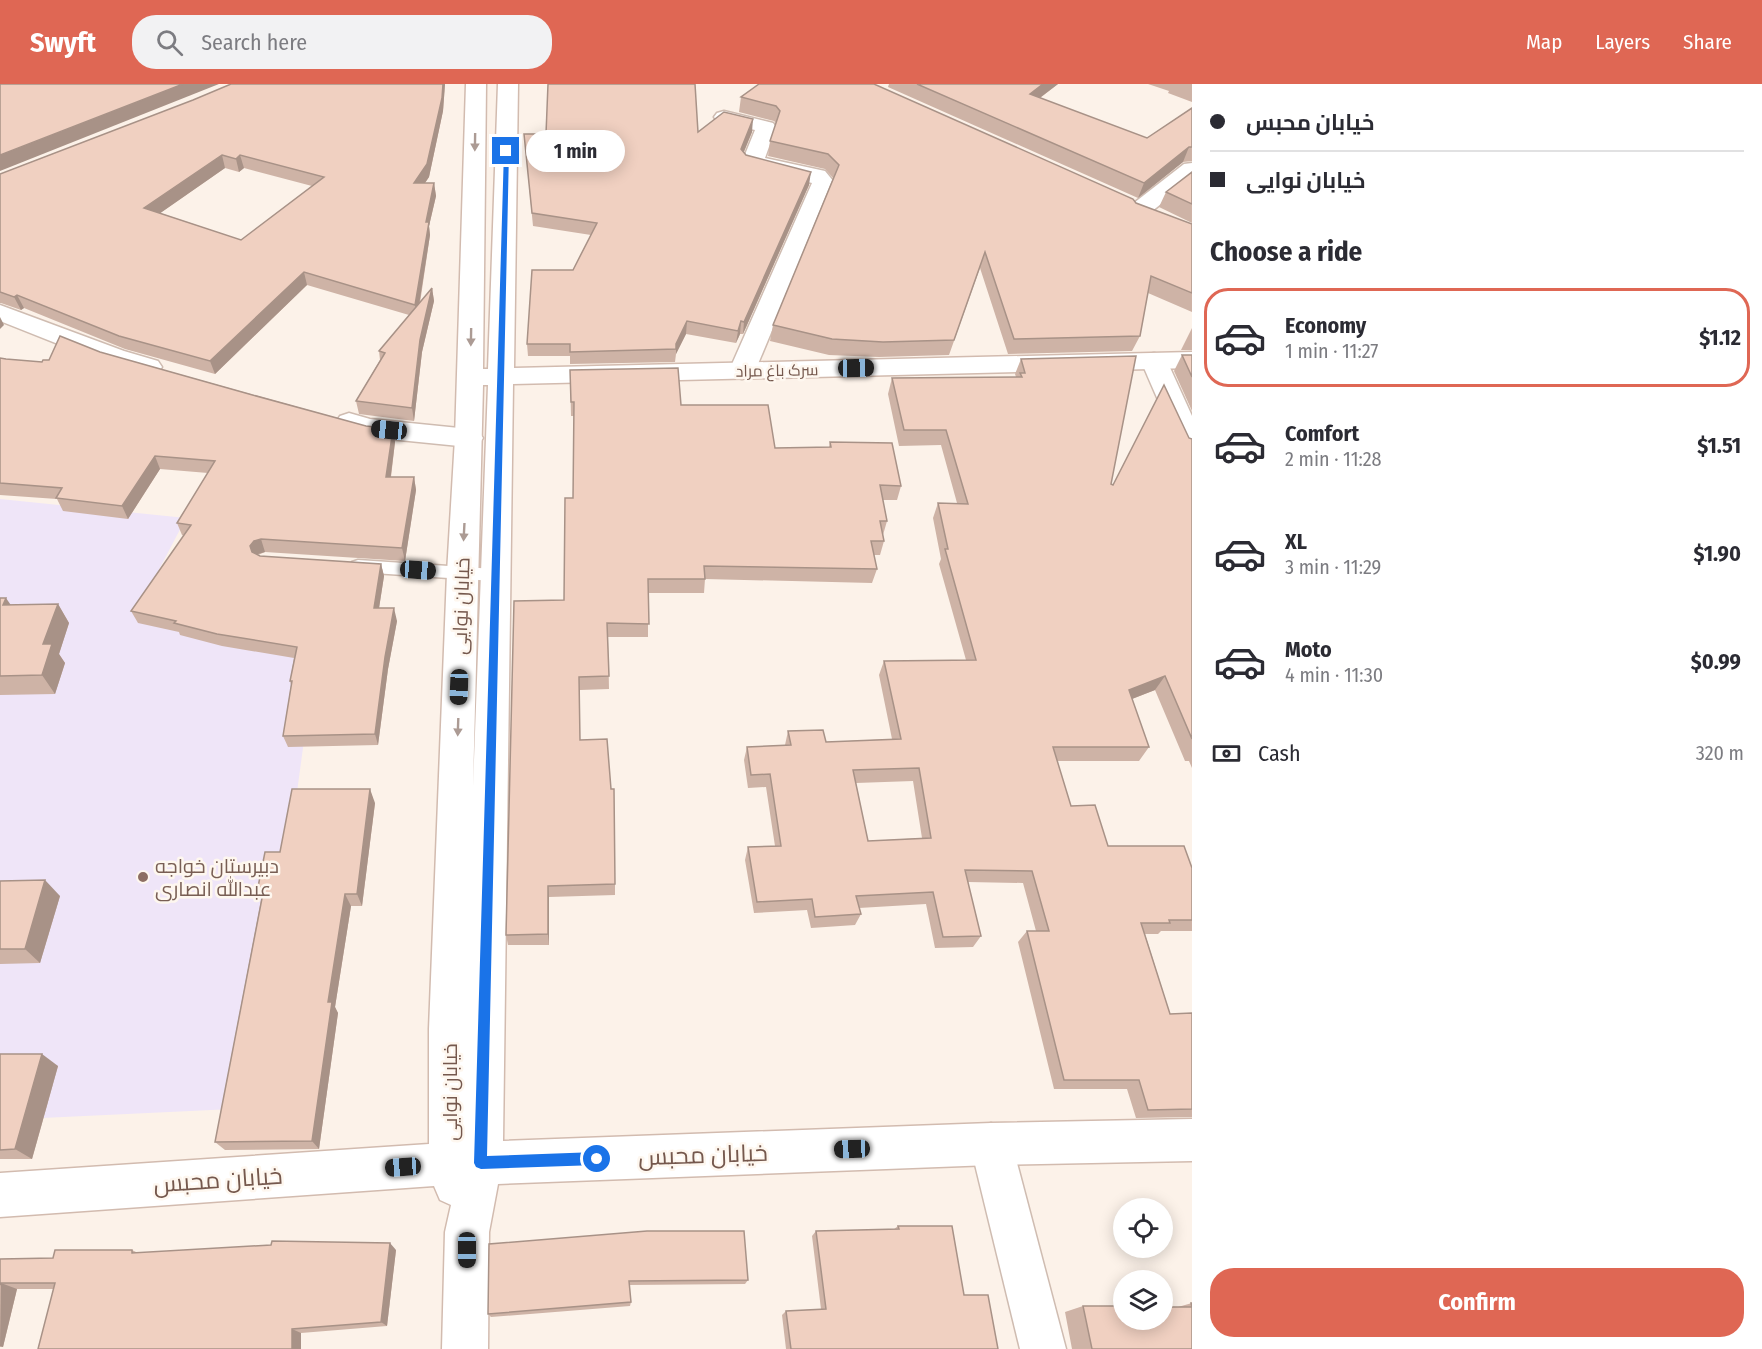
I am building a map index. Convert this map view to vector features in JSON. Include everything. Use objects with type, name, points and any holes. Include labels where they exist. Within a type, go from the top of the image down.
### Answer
[{"type":"street","name":"خیابان نوایی","points":[[465,1163],[449,1029],[462,573],[469,438],[476,84]]},
{"type":"street","name":"خیابان نوایی","points":[[465,1163],[494,575],[508,84]]},
{"type":"street","points":[[724,117],[766,127],[753,162],[817,176],[823,182],[742,371]]},
{"type":"street","points":[[1138,211],[1192,169]]},
{"type":"street","points":[[1116,201],[1160,220]]},
{"type":"street","points":[[0,312],[115,357],[173,374]]},
{"type":"street","name":"سرک باغ مراد","points":[[470,377],[1192,360]]},
{"type":"street","points":[[1154,361],[1192,446]]},
{"type":"street","points":[[323,415],[369,428],[469,438]]},
{"type":"street","name":"خیابان محبس","points":[[0,1195],[465,1163],[991,1144],[1192,1140]]},
{"type":"street","points":[[991,1144],[1043,1349]]},
{"type":"street","points":[[465,1163],[467,1232],[465,1349]]},
{"type":"lane","points":[[346,566],[494,575]]},
{"type":"shaded area","name":"دبیرستان خواجه عبدالله انصاری","points":[[0,499],[186,518],[141,604],[317,645],[254,1108],[0,1120]]},
{"type":"building","points":[[0,84],[183,84],[0,155]]},
{"type":"building","points":[[231,84],[443,84],[427,164],[414,183],[434,183],[426,222],[429,222],[415,305],[304,272],[210,361],[119,336],[17,295],[14,297],[0,292],[0,174]],"holes":[[[222,155],[236,159],[240,155],[324,177],[241,240],[144,208]]]},
{"type":"building","points":[[548,84],[695,84],[698,132],[724,112],[753,119],[741,149],[746,155],[811,172],[738,331],[687,321],[676,344],[676,349],[570,352],[570,344],[527,344],[532,270],[573,270],[597,223],[532,213],[524,134],[546,134]]},
{"type":"building","points":[[759,84],[874,84],[1133,199],[1136,203],[1192,224],[1192,293],[1151,276],[1140,336],[1014,339],[985,252],[954,340],[883,342],[832,339],[773,325],[839,165],[828,154],[770,141],[780,111],[776,106],[741,97]]},
{"type":"building","points":[[917,84],[1043,84],[1030,94],[1147,138],[1192,108],[1192,147],[1144,183]]},
{"type":"building","points":[[1192,172],[1192,204],[1166,192]]},
{"type":"building","points":[[432,288],[420,340],[412,408],[356,401],[385,353],[379,351]]},
{"type":"building","points":[[60,336],[100,352],[249,394],[366,426],[393,429],[386,477],[414,477],[402,548],[261,539],[254,541],[250,546],[252,552],[260,556],[381,564],[374,608],[394,608],[375,734],[283,736],[297,647],[217,634],[174,623],[176,621],[131,611],[191,525],[177,523],[215,461],[155,456],[122,506],[56,498],[62,488],[0,483],[0,358],[42,362],[49,360]]},
{"type":"building","points":[[1182,355],[1192,355],[1192,377]]},
{"type":"building","points":[[1136,356],[1111,484],[1113,485],[1164,385],[1189,438],[1192,439],[1192,739],[1165,676],[1129,690],[1149,747],[1053,747],[1071,806],[1095,805],[1108,846],[1184,846],[1192,868],[1192,920],[1141,923],[1170,1014],[1192,1013],[1192,1109],[1148,1110],[1139,1080],[1064,1080],[1027,931],[1049,931],[1032,871],[965,870],[981,936],[943,937],[933,892],[856,896],[861,914],[815,917],[812,899],[757,902],[748,847],[781,846],[770,774],[751,775],[747,747],[791,745],[788,731],[823,730],[826,742],[901,739],[884,661],[976,660],[945,549],[948,549],[938,503],[968,504],[946,430],[904,430],[892,378],[1022,377],[1020,373],[1025,373],[1021,359]],"holes":[[[919,768],[931,838],[868,841],[853,770]]]},
{"type":"building","points":[[678,368],[681,405],[768,405],[775,448],[831,447],[830,442],[892,443],[901,486],[880,485],[887,521],[880,521],[884,541],[871,541],[877,569],[704,566],[705,579],[648,579],[649,624],[607,623],[609,676],[579,677],[580,740],[607,739],[611,789],[614,789],[615,884],[548,886],[548,934],[506,935],[514,601],[564,600],[565,498],[573,498],[574,402],[571,402],[570,370]]},
{"type":"building","points":[[0,598],[6,598],[3,605],[58,604],[43,644],[52,644],[42,675],[0,676]]},
{"type":"building","points":[[292,789],[370,789],[357,894],[345,894],[328,1002],[332,1002],[312,1141],[215,1142],[264,888],[258,887],[265,852],[280,852]]},
{"type":"building","points":[[45,880],[25,949],[0,949],[0,881]]},
{"type":"building","points":[[0,1054],[42,1054],[15,1149],[0,1150]]},
{"type":"building","points":[[898,1226],[952,1226],[964,1295],[988,1295],[998,1349],[791,1349],[786,1311],[826,1309],[816,1231],[899,1229]]},
{"type":"building","points":[[647,1231],[744,1231],[748,1280],[629,1281],[631,1302],[488,1314],[489,1244]]},
{"type":"building","points":[[272,1241],[390,1243],[381,1322],[292,1329],[292,1349],[38,1349],[55,1283],[1,1283],[0,1285],[0,1259],[53,1258],[55,1250],[132,1250],[132,1253],[271,1245]]},
{"type":"building","points":[[1083,1306],[1113,1306],[1113,1330],[1173,1330],[1173,1307],[1192,1307],[1192,1349],[1092,1349]]},
{"type":"place","name":"دبیرستان خواجه عبدالله انصاری","points":[[143,877]]},
{"type":"route","points":[[506,151],[481,1163],[597,1159]]}]
